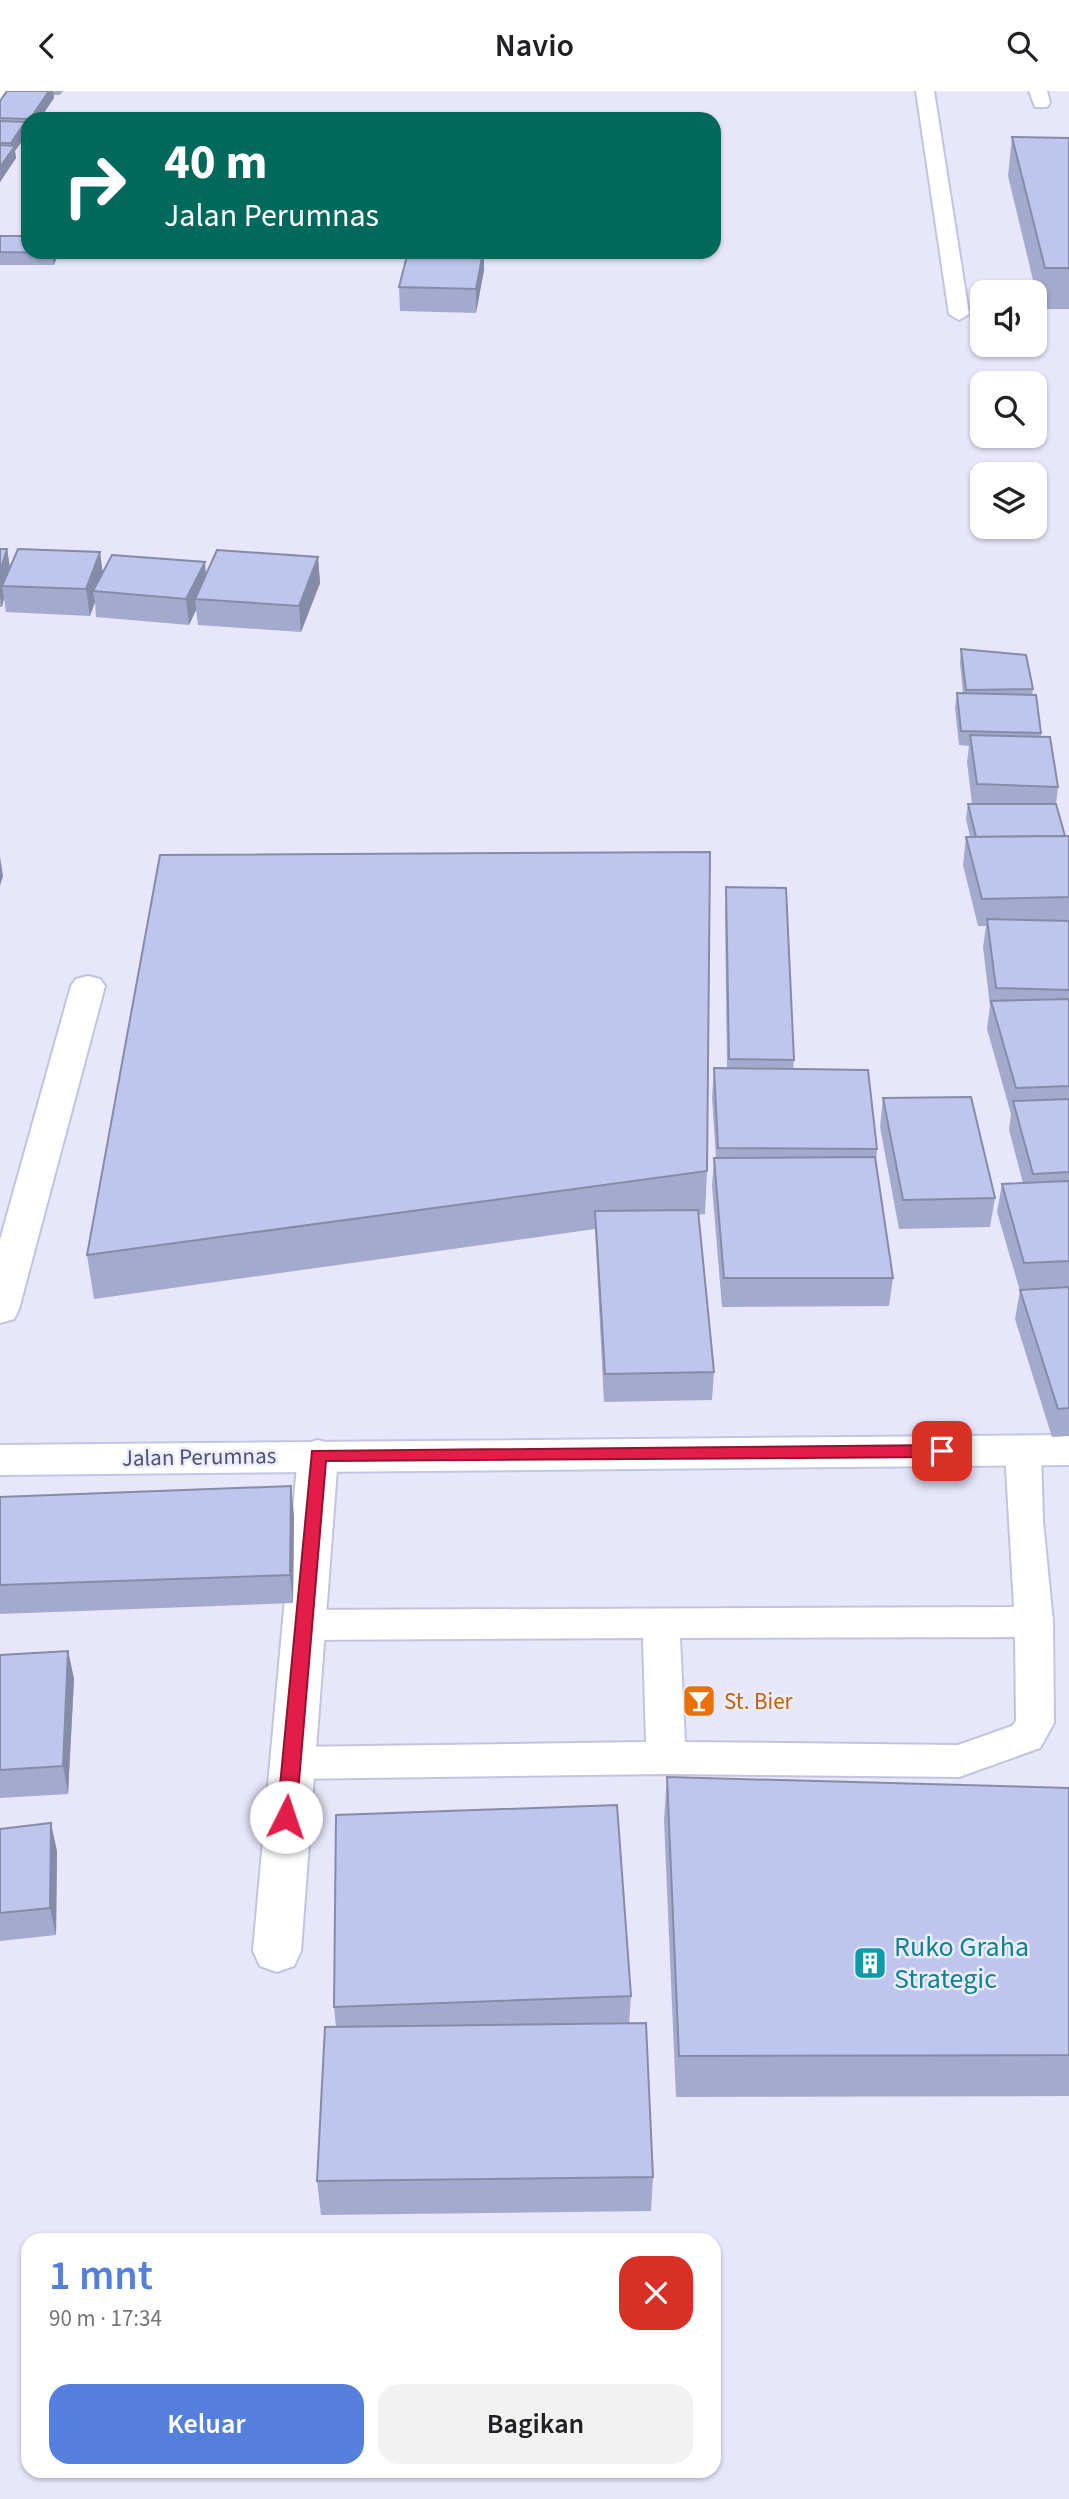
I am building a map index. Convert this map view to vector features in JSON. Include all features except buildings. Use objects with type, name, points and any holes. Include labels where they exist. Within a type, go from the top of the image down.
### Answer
[{"type":"street","points":[[0,97],[5,91]]},
{"type":"street","points":[[0,1309],[88,986]]},
{"type":"street","name":"Jalan Perumnas","points":[[0,1460],[1069,1450]]},
{"type":"street","points":[[277,1951],[290,1763],[318,1455]]},
{"type":"lane","points":[[925,91],[959,314]]},
{"type":"lane","points":[[290,1763],[666,1758],[959,1761],[1026,1737],[1035,1723],[1034,1622],[1023,1451]]},
{"type":"lane","points":[[302,1625],[1034,1622]]},
{"type":"lane","points":[[661,1624],[666,1758]]},
{"type":"place","name":"St. Bier","points":[[699,1701]]},
{"type":"place","name":"Ruko Graha Strategic","points":[[870,1963]]},
{"type":"route","points":[[286,1817],[318,1455],[942,1451]]}]
